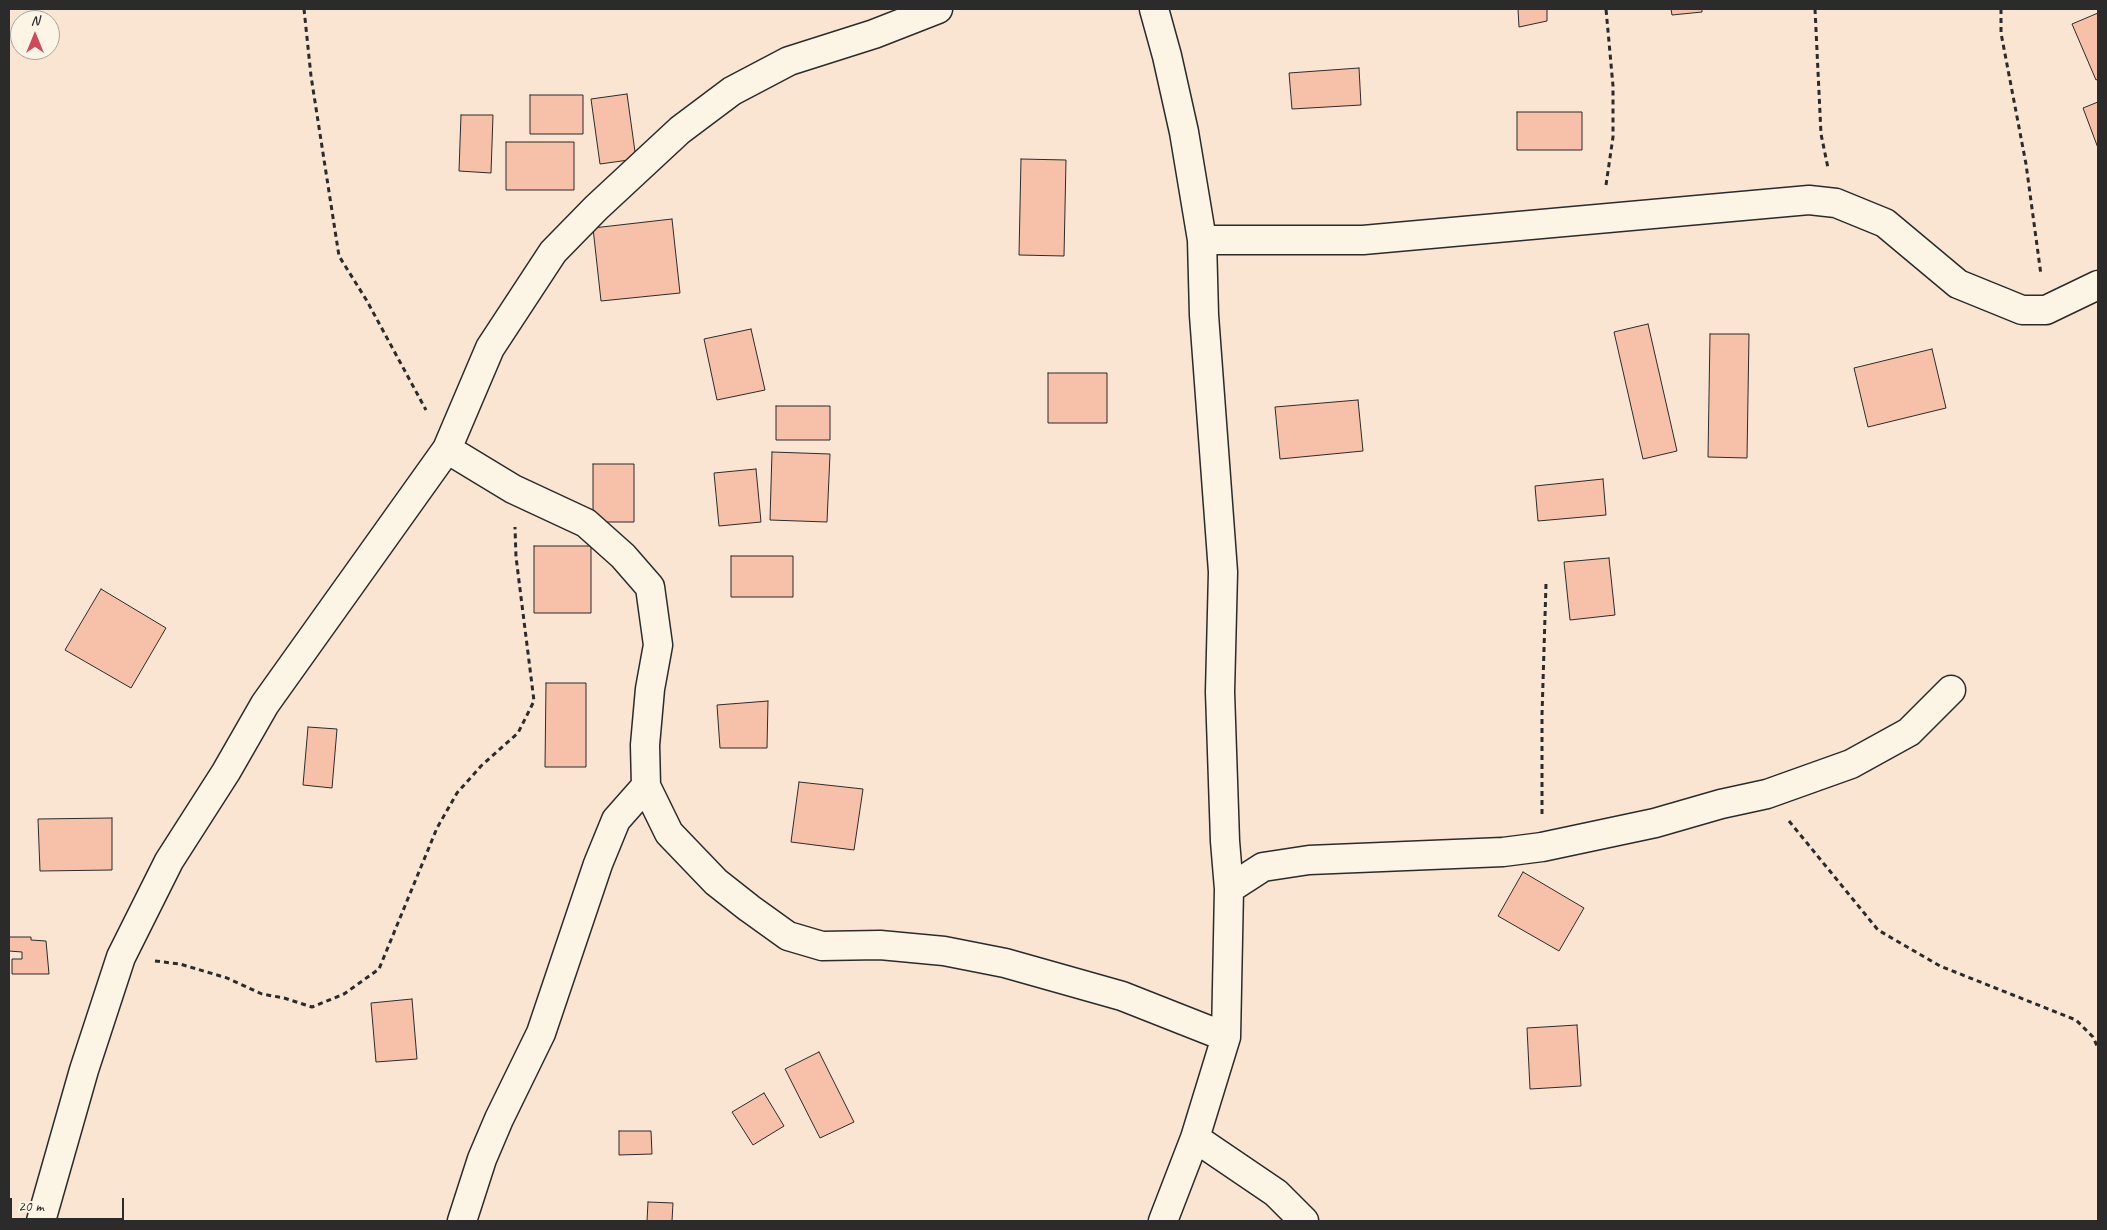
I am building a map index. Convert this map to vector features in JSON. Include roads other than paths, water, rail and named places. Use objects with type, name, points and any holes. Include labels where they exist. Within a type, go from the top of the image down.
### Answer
[{"type":"street","points":[[40,1221],[84,1070],[121,957],[169,861],[226,772],[265,704],[447,449],[490,348],[554,252],[596,208],[680,130],[732,92],[789,61],[874,34],[938,9]]},
{"type":"street","points":[[1154,9],[1184,132],[1202,240],[1204,315],[1222,572],[1220,692],[1225,841],[1229,889],[1226,1036],[1196,1138],[1163,1221]]},
{"type":"street","points":[[1202,240],[1363,240],[1809,200],[1836,203],[1885,223],[1958,284],[2022,310],[2046,310],[2098,285]]},
{"type":"street","points":[[447,449],[513,489],[586,523],[622,556],[650,587],[658,645],[650,690],[645,745],[646,786],[669,833],[716,882],[749,908],[788,936],[822,946],[880,945],[944,951],[1005,963],[1122,996],[1226,1036]]},
{"type":"street","points":[[1229,889],[1263,867],[1309,860],[1503,852],[1542,847],[1655,823],[1721,804],[1767,794],[1851,764],[1909,732],[1951,690]]},
{"type":"street","points":[[462,1221],[477,1174],[499,1119],[541,1033],[598,864],[616,820],[646,786]]},
{"type":"street","points":[[1196,1138],[1276,1193],[1304,1221]]}]
